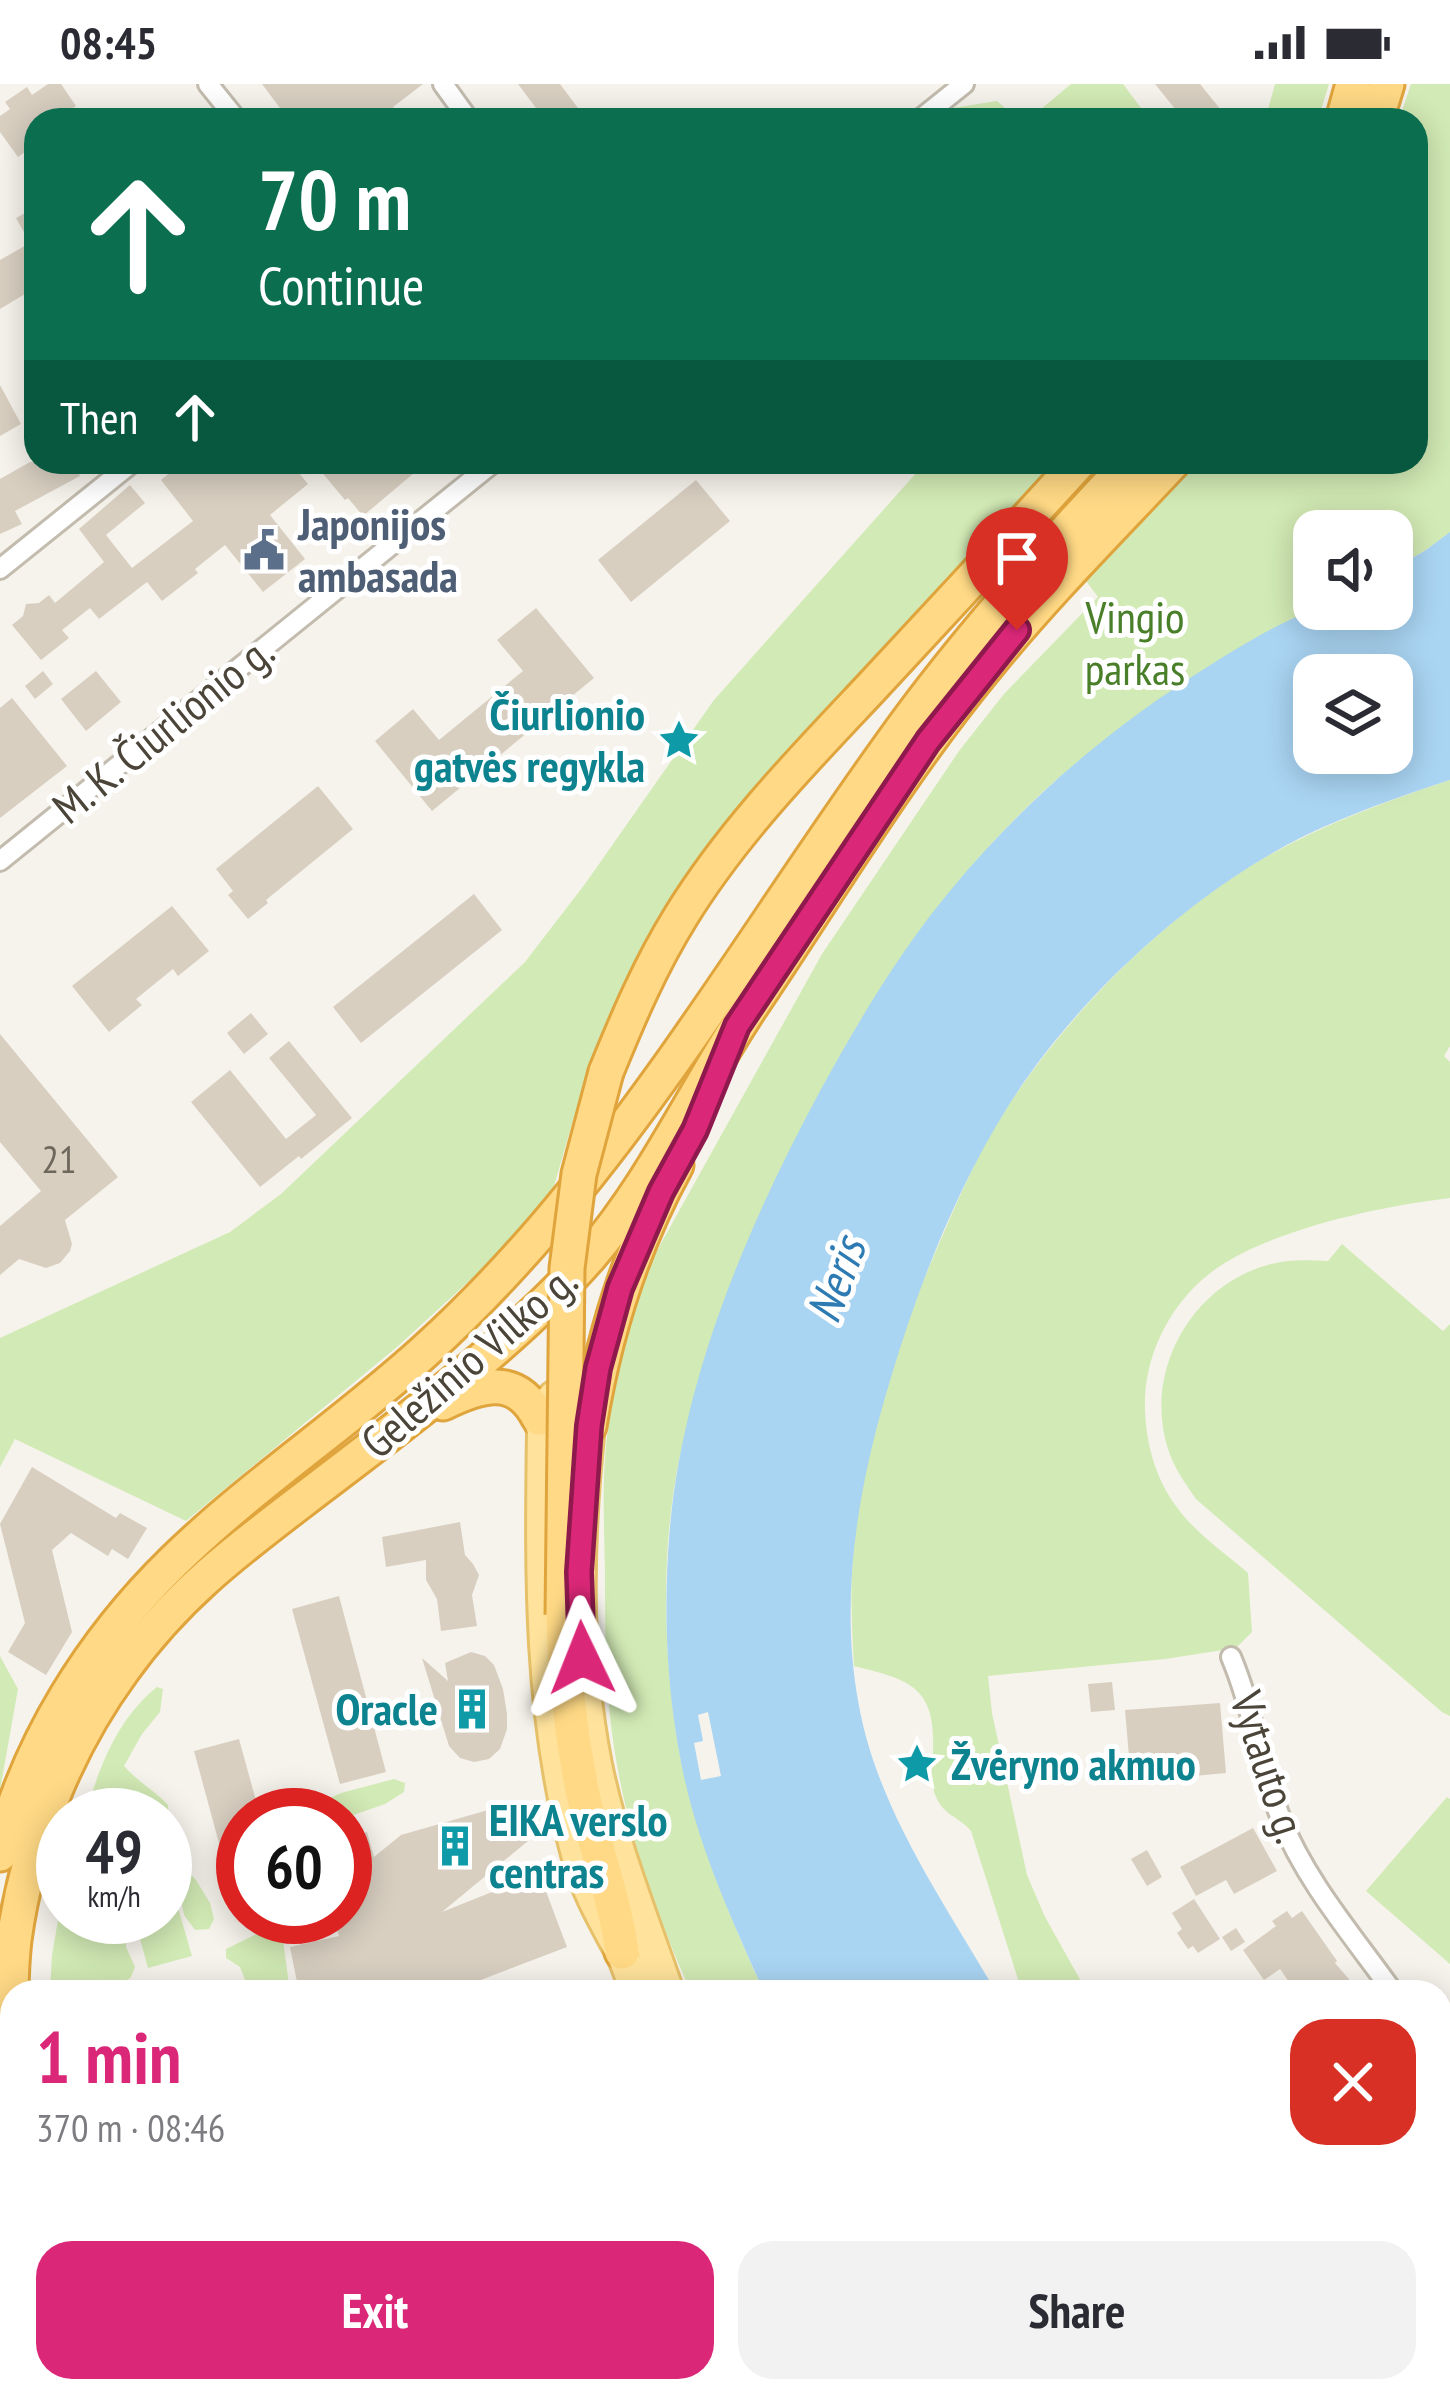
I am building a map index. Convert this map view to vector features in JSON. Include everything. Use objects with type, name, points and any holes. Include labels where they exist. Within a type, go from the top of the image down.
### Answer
[{"type":"highway","points":[[1355,108],[1388,84]]},
{"type":"highway","points":[[622,1952],[574,1748],[563,1615],[567,1268],[579,1174],[606,1072],[660,950],[730,845],[1068,474]]},
{"type":"highway","name":"Geležinio Vilko g.","points":[[0,1854],[32,1761],[56,1715],[90,1659],[136,1601],[176,1559],[424,1352],[546,1226],[619,1134],[957,657],[1119,474]]},
{"type":"highway","name":"Geležinio Vilko g.","points":[[13,1980],[21,1899],[38,1835],[61,1776],[120,1672],[202,1578],[533,1315],[591,1255],[928,741],[1047,595],[1162,474]]},
{"type":"highway","points":[[589,1426],[598,1368],[620,1288],[661,1192],[695,1130],[737,1026]]},
{"type":"highway","points":[[403,1422],[473,1389],[500,1387],[524,1397],[539,1418]]},
{"type":"main road","points":[[632,1980],[579,1861],[558,1765],[542,1618],[543,1431],[539,1418],[548,1400],[558,1393],[569,1392],[583,1406],[589,1426],[579,1572],[582,1658],[593,1743],[617,1846],[664,1980]]},
{"type":"street","points":[[208,84],[227,108]]},
{"type":"street","points":[[934,108],[964,84]]},
{"type":"street","points":[[0,569],[118,474]]},
{"type":"street","name":"M. K. Čiurlionio g.","points":[[0,860],[479,474]]},
{"type":"street","name":"Vytauto g.","points":[[1231,1657],[1267,1783],[1299,1858],[1385,1980]]},
{"type":"green space","points":[[1071,84],[1123,84],[1141,108],[1042,108]]},
{"type":"green space","points":[[1275,84],[1329,84],[1322,108],[1268,108]]},
{"type":"green space","name":"Vingio parkas","points":[[1411,84],[1450,84],[1450,532],[1413,558],[1413,510],[1293,510],[1293,620],[1140,713],[1045,790],[967,872],[898,962],[839,1058],[786,1159],[724,1304],[699,1379],[674,1488],[667,1553],[668,1653],[680,1754],[697,1824],[759,1980],[686,1980],[655,1903],[620,1779],[605,1638],[607,1435],[623,1355],[654,1256],[822,954],[959,751],[1004,694],[1098,597],[1086,581],[1187,474],[1428,474],[1428,108],[1403,108]]},
{"type":"green space","points":[[997,101],[1005,108],[953,108]]},
{"type":"green space","points":[[915,474],[1051,474],[632,979],[587,1072],[552,1193],[492,1260],[397,1347],[186,1521],[15,1439],[0,1467],[0,1338],[230,1232],[281,1194],[525,962],[714,700]]},
{"type":"green space","points":[[1450,780],[1450,1046],[1444,1056],[1450,1062],[1450,1198],[1363,1213],[1271,1240],[1220,1266],[1190,1291],[1167,1323],[1147,1379],[1145,1413],[1152,1457],[1170,1498],[1186,1519],[1248,1573],[1252,1632],[1236,1648],[988,1676],[1027,1875],[1080,1980],[1018,1980],[971,1831],[940,1805],[934,1793],[933,1730],[924,1699],[904,1682],[854,1666],[852,1584],[858,1515],[874,1432],[898,1350],[944,1232],[991,1134],[1032,1071],[1081,1011],[1165,929],[1226,882],[1279,850]]},
{"type":"green space","points":[[1342,1244],[1443,1331],[1450,1324],[1450,1716],[1196,1499],[1168,1449],[1162,1390],[1180,1335],[1197,1311],[1243,1274],[1278,1262],[1328,1261]]},
{"type":"green space","points":[[0,1656],[18,1689],[0,1790]]},
{"type":"green space","points":[[157,1687],[163,1689],[160,1712],[124,1766],[149,1788],[94,1788],[111,1745]]},
{"type":"green space","points":[[394,1779],[405,1783],[404,1792],[372,1809],[372,1788],[360,1788]]},
{"type":"green space","points":[[1450,1799],[1450,1964],[1366,1891]]},
{"type":"green space","points":[[192,1876],[210,1903],[214,1919],[209,1929],[195,1930]]},
{"type":"green space","points":[[54,1944],[126,1944],[135,1967],[128,1980],[51,1980]]},
{"type":"green space","points":[[141,1944],[189,1944],[192,1956],[148,1968]]},
{"type":"green space","points":[[236,1944],[284,1944],[288,1980],[245,1980],[240,1967],[226,1958],[226,1949]]},
{"type":"water","name":"Neris","points":[[1450,532],[1450,780],[1306,835],[1220,886],[1139,952],[1066,1027],[989,1139],[941,1237],[892,1374],[870,1455],[855,1538],[851,1622],[859,1706],[881,1782],[935,1889],[989,1980],[759,1980],[696,1821],[681,1762],[669,1675],[667,1586],[678,1470],[689,1413],[723,1302],[768,1194],[835,1064],[899,960],[954,886],[1033,802],[1091,751],[1152,704],[1293,619],[1293,630],[1413,630],[1413,558]]},
{"type":"pier","points":[[708,1712],[721,1776],[701,1780],[694,1743],[703,1741],[698,1715]]},
{"type":"building","points":[[48,84],[61,84],[76,106],[24,108],[24,153],[18,157],[0,132],[0,116],[10,109],[5,102],[27,87],[32,95]]},
{"type":"building","points":[[262,84],[423,84],[394,108],[280,108]]},
{"type":"building","points":[[518,84],[560,84],[578,108],[536,108]]},
{"type":"building","points":[[1155,84],[1200,84],[1219,108],[1174,108]]},
{"type":"building","points":[[24,246],[24,295],[0,309],[0,260]]},
{"type":"building","points":[[0,385],[21,424],[0,436]]},
{"type":"building","points":[[24,465],[24,474],[80,476],[15,511],[22,524],[0,534],[0,479]]},
{"type":"building","points":[[168,474],[300,474],[308,484],[270,515],[305,559],[263,592],[225,545],[162,601],[147,582],[99,619],[90,608],[62,630],[69,638],[41,660],[12,625],[23,616],[26,604],[39,603],[49,595],[55,603],[104,562],[79,529],[130,485],[145,503],[106,535],[132,568],[193,521],[161,480]]},
{"type":"building","points":[[323,474],[413,474],[363,516]]},
{"type":"building","points":[[696,480],[730,521],[631,602],[598,560]]},
{"type":"building","points":[[536,608],[594,678],[432,811],[375,741],[413,709],[439,740],[523,671],[497,640]]},
{"type":"building","points":[[43,671],[53,684],[35,699],[25,686]]},
{"type":"building","points":[[96,671],[121,702],[86,731],[61,699]]},
{"type":"building","points":[[12,698],[67,766],[0,818],[0,708]]},
{"type":"building","points":[[318,786],[353,829],[248,919],[228,895],[233,891],[216,869]]},
{"type":"building","points":[[474,894],[502,930],[361,1043],[333,1007]]},
{"type":"building","points":[[172,906],[209,951],[178,976],[173,969],[136,999],[142,1005],[109,1032],[72,986]]},
{"type":"building","points":[[251,1013],[268,1034],[244,1054],[227,1033]]},
{"type":"building","points":[[0,1034],[118,1177],[65,1220],[72,1244],[60,1263],[46,1268],[19,1259],[0,1275],[0,1226],[41,1191],[0,1142]]},
{"type":"building","points":[[289,1041],[352,1118],[260,1187],[191,1102],[230,1070],[286,1139],[316,1115],[269,1058]]},
{"type":"building","points":[[32,1467],[116,1518],[120,1513],[147,1528],[128,1559],[112,1549],[108,1556],[71,1533],[52,1550],[72,1632],[46,1675],[8,1652],[25,1623],[0,1524]]},
{"type":"building","points":[[460,1522],[465,1555],[479,1575],[472,1595],[477,1626],[441,1631],[437,1599],[426,1580],[426,1560],[386,1567],[382,1537]]},
{"type":"building","points":[[339,1596],[386,1772],[340,1784],[292,1609]]},
{"type":"building","name":"Oracle","points":[[471,1652],[494,1665],[507,1714],[500,1749],[489,1759],[474,1762],[460,1758],[449,1746],[422,1658],[448,1681],[445,1663]]},
{"type":"building","points":[[1112,1682],[1115,1710],[1091,1712],[1088,1684]]},
{"type":"building","points":[[1220,1703],[1226,1773],[1194,1776],[1193,1758],[1159,1760],[1161,1777],[1131,1780],[1125,1710]]},
{"type":"building","points":[[239,1739],[253,1788],[216,1788],[216,1832],[194,1751]]},
{"type":"building","points":[[495,1808],[520,1811],[528,1841],[442,1912],[539,1873],[567,1947],[481,1980],[297,1980],[290,1947],[372,1944],[372,1850],[374,1857],[401,1835]]},
{"type":"building","points":[[1253,1828],[1277,1871],[1234,1894],[1226,1880],[1196,1896],[1180,1867]]},
{"type":"building","points":[[1147,1850],[1162,1877],[1147,1886],[1131,1859]]},
{"type":"building","points":[[1194,1899],[1220,1939],[1198,1953],[1193,1946],[1188,1949],[1177,1933],[1182,1929],[1172,1913]]},
{"type":"building","points":[[1287,1911],[1292,1918],[1302,1911],[1350,1980],[1288,1980],[1280,1969],[1264,1980],[1243,1950],[1276,1926],[1272,1921]]},
{"type":"building","points":[[1236,1928],[1245,1942],[1231,1951],[1222,1937]]},
{"type":"place","name":"Japonijos ambasada","points":[[264,550]]},
{"type":"place","name":"Čiurlionio gatvės regykla","points":[[679,740]]},
{"type":"place","name":"Oracle","points":[[472,1709]]},
{"type":"place","name":"Žvėryno akmuo","points":[[917,1764]]},
{"type":"place","name":"EIKA verslo centras","points":[[455,1846]]},
{"type":"route","points":[[582,1658],[579,1572],[584,1472],[598,1368],[620,1288],[661,1192],[695,1130],[737,1026],[928,741],[1017,630]]}]
